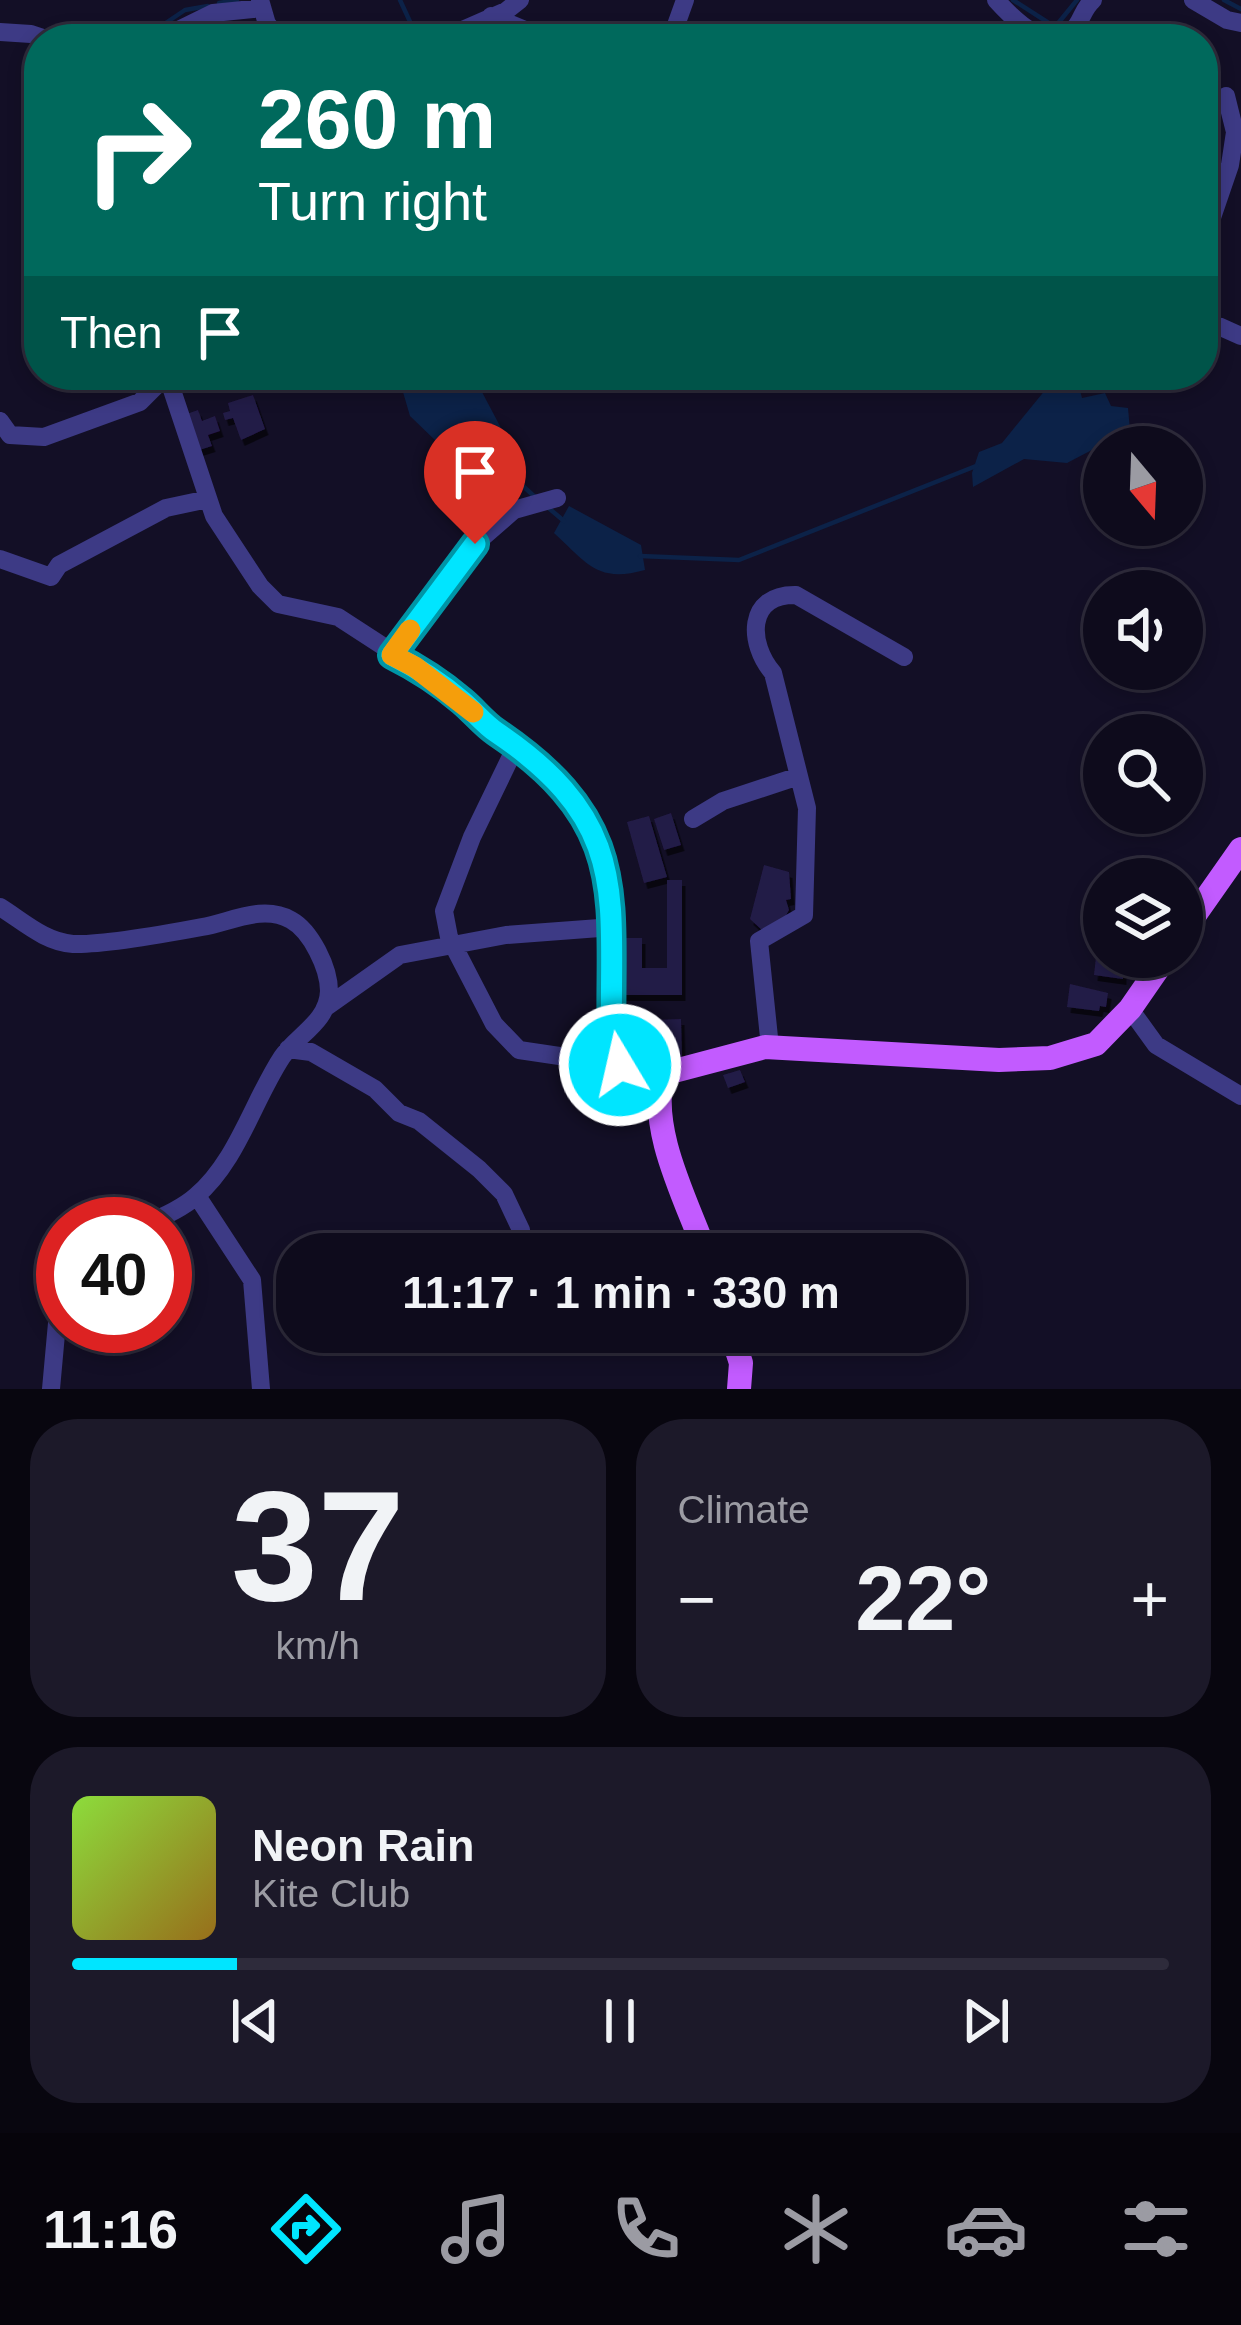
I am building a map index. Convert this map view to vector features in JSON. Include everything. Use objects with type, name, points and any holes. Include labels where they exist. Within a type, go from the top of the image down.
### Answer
[{"type":"main road","points":[[1203,903],[1241,850]]},
{"type":"main road","points":[[699,1233],[670,1153],[657,1098],[663,1074],[770,1047],[999,1060],[1050,1058],[1096,1044],[1151,978]]},
{"type":"main road","points":[[738,1353],[739,1389]]},
{"type":"street","points":[[474,24],[520,0]]},
{"type":"street","points":[[996,0],[1020,24]]},
{"type":"street","points":[[1193,0],[1241,23]]},
{"type":"street","points":[[191,24],[213,13],[261,4]]},
{"type":"street","points":[[491,16],[510,24]]},
{"type":"street","points":[[1218,200],[1235,132],[1226,96]]},
{"type":"street","points":[[0,421],[10,435],[44,437],[140,403],[153,390]]},
{"type":"street","points":[[172,390],[225,537],[260,586],[278,604],[338,617],[415,667],[494,731],[518,744],[570,795],[597,837],[607,870],[613,927],[612,1052],[620,1065]]},
{"type":"street","points":[[392,655],[475,544],[514,509],[557,498]]},
{"type":"street","points":[[0,559],[51,577],[59,565],[166,508],[208,499]]},
{"type":"street","points":[[770,1047],[759,940],[804,915],[808,830],[773,673],[758,656],[755,627],[760,611],[780,595],[796,596],[904,657]]},
{"type":"street","points":[[518,744],[472,837],[444,910],[454,947],[494,1024],[519,1050],[620,1065],[647,1077],[663,1074]]},
{"type":"street","points":[[693,819],[723,801],[799,776]]},
{"type":"street","points":[[0,908],[41,936],[74,944],[271,913],[290,919],[311,940],[329,990],[325,1008],[312,1028],[288,1049],[262,1087],[230,1154],[192,1199]]},
{"type":"street","points":[[325,1008],[400,955],[506,935],[613,927]]},
{"type":"street","points":[[1130,1009],[1156,1045],[1241,1096]]},
{"type":"street","points":[[288,1049],[310,1052],[375,1089],[399,1113],[419,1121],[479,1168],[504,1194],[521,1233]]},
{"type":"street","points":[[200,1199],[252,1280],[261,1389]]},
{"type":"street","points":[[51,1389],[54,1353]]},
{"type":"water","points":[[402,390],[481,390],[520,464],[465,469],[410,416]]},
{"type":"water","points":[[1045,390],[1080,390],[1082,398],[1105,393],[1111,406],[1128,408],[1130,426],[1083,426],[1083,455],[1067,463],[1024,459],[973,487],[979,452],[1002,443]]},
{"type":"water","points":[[569,506],[641,545],[645,570],[615,574],[585,562],[554,533]]},
{"type":"building","points":[[253,395],[265,429],[241,440],[233,418],[225,420],[223,413],[230,411],[228,403]]},
{"type":"building","points":[[198,410],[202,421],[215,416],[220,431],[208,435],[212,446],[196,451],[184,415]]},
{"type":"building","points":[[671,813],[681,845],[664,850],[654,819]]},
{"type":"building","points":[[649,816],[667,877],[644,883],[627,822]]},
{"type":"building","points":[[764,865],[789,872],[791,899],[786,900],[789,910],[781,924],[764,932],[750,919]]},
{"type":"building","points":[[667,880],[682,880],[682,995],[617,995],[617,938],[642,938],[642,968],[667,968]]},
{"type":"building","points":[[1070,984],[1108,993],[1106,1007],[1100,1006],[1099,1011],[1067,1007]]},
{"type":"building","points":[[620,1017],[647,1018],[646,1057],[619,1056]]},
{"type":"building","points":[[681,1019],[682,1059],[652,1059],[651,1020]]},
{"type":"building","points":[[740,1070],[745,1082],[728,1088],[723,1075]]},
{"type":"waterway","points":[[219,3],[237,0]]},
{"type":"waterway","points":[[400,0],[411,24]]},
{"type":"waterway","points":[[1013,0],[1050,24]]},
{"type":"waterway","points":[[1057,24],[1077,0]]},
{"type":"waterway","points":[[1224,0],[1241,9]]},
{"type":"waterway","points":[[164,24],[185,10],[208,6]]},
{"type":"waterway","points":[[496,461],[536,498]]},
{"type":"waterway","points":[[640,556],[739,560],[976,466]]},
{"type":"waterway","points":[[545,505],[564,521]]},
{"type":"slow traffic","points":[[410,630],[392,655],[473,712]]},
{"type":"route","points":[[475,544],[392,655],[461,700],[494,731],[535,759],[570,795],[597,837],[612,911],[612,1052],[620,1065]]}]
